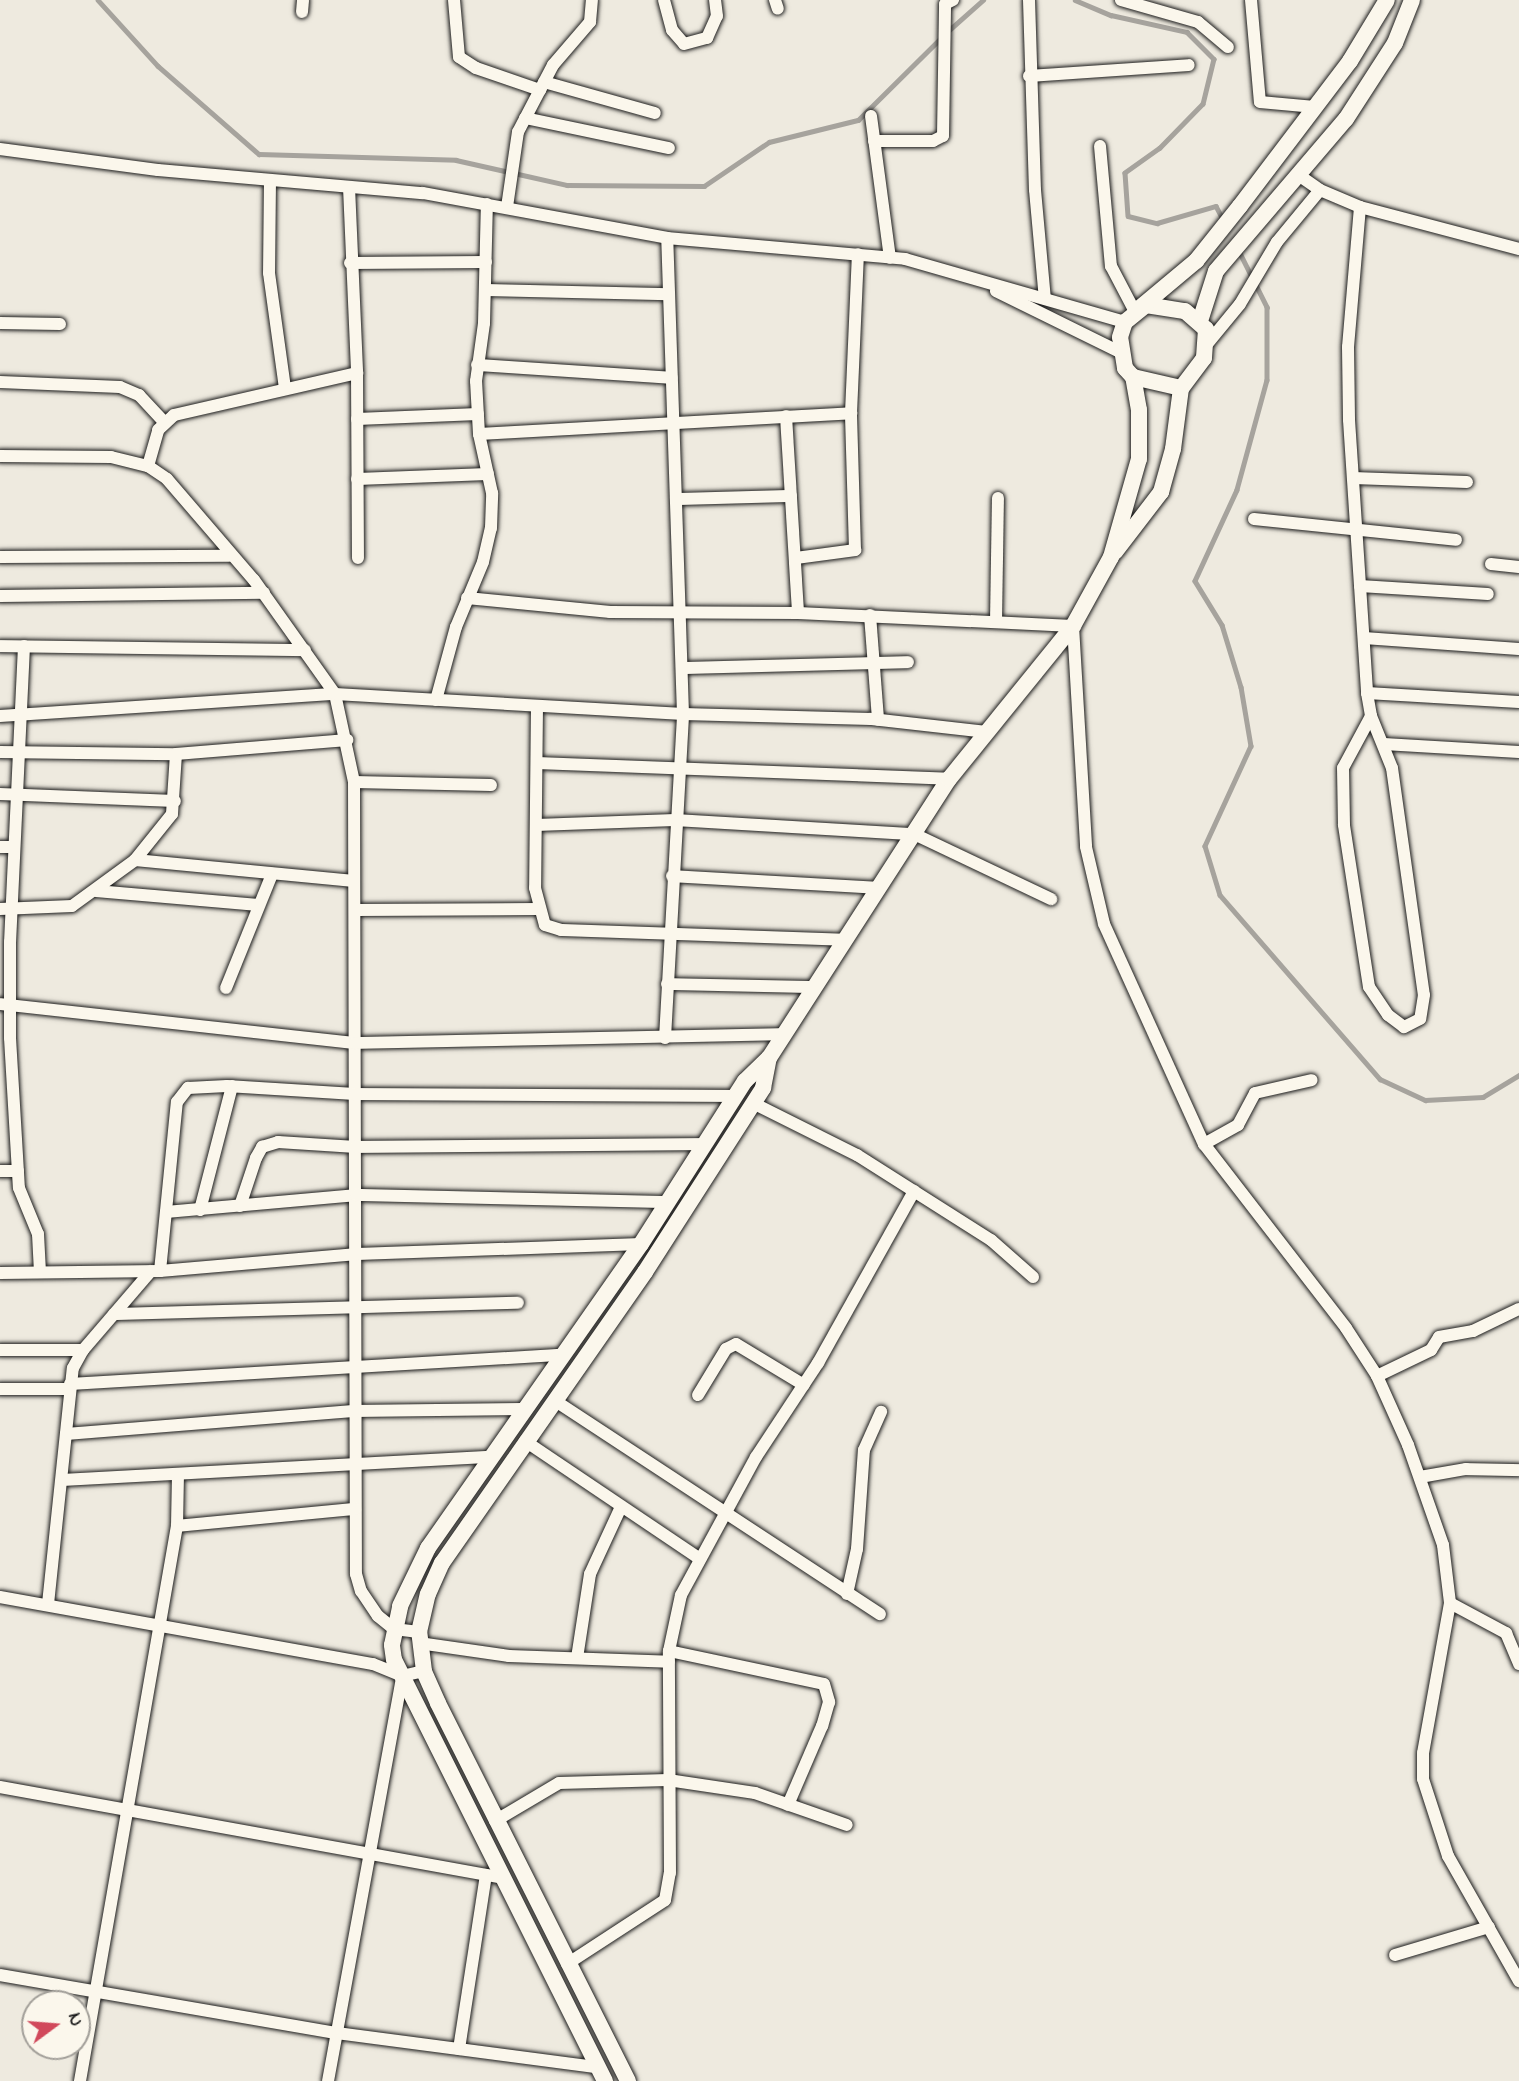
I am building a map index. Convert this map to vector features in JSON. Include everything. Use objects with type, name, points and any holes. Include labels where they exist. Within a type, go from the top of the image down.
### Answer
[{"type":"street","points":[[454,0],[459,57],[476,68],[655,113]]},
{"type":"street","points":[[507,207],[519,132],[542,86],[590,22],[592,0]]},
{"type":"street","points":[[664,0],[671,30],[684,44],[707,38],[717,16],[715,0]]},
{"type":"street","points":[[874,141],[933,141],[943,136],[945,4],[953,0]]},
{"type":"street","points":[[1029,0],[1029,76],[1045,299]]},
{"type":"street","points":[[1121,0],[1159,6],[1198,22],[1228,47]]},
{"type":"street","points":[[1251,0],[1260,102],[1315,107]]},
{"type":"street","points":[[1118,351],[1130,317],[1196,261],[1350,61],[1387,0]]},
{"type":"street","points":[[1200,321],[1216,271],[1346,119],[1395,43],[1412,0]]},
{"type":"street","points":[[1029,76],[1189,65]]},
{"type":"street","points":[[871,116],[890,258]]},
{"type":"street","points":[[526,118],[668,148]]},
{"type":"street","points":[[1100,146],[1111,266],[1130,317]]},
{"type":"street","points":[[0,149],[487,204],[667,238],[890,258],[964,275],[1045,299],[1130,317],[1157,305],[1185,311],[1200,321],[1208,343]]},
{"type":"street","points":[[1300,176],[1320,190],[1360,207],[1519,249]]},
{"type":"street","points":[[270,180],[269,273],[285,389]]},
{"type":"street","points":[[349,187],[350,263],[357,373],[358,558]]},
{"type":"street","points":[[601,2074],[394,1660],[394,1629],[417,1568],[522,1409],[640,1244],[736,1096],[769,1058],[950,779],[1073,626],[1111,557],[1161,492],[1173,449],[1181,388],[1204,358],[1208,343],[1240,303],[1277,242],[1320,190]]},
{"type":"street","points":[[436,700],[467,598],[484,562],[491,528],[488,474],[479,434],[477,365],[486,290],[487,204]]},
{"type":"street","points":[[1360,207],[1348,347],[1353,478],[1367,693],[1371,716],[1392,768],[1424,995],[1420,1019],[1404,1027],[1388,1015],[1367,979],[1344,825],[1343,768],[1371,716]]},
{"type":"street","points":[[665,1038],[675,820],[683,714],[667,238]]},
{"type":"street","points":[[796,558],[855,550],[851,413],[858,254]]},
{"type":"street","points":[[350,263],[486,262]]},
{"type":"street","points":[[964,275],[1118,351],[1133,377],[1139,410],[1139,459],[1111,557]]},
{"type":"street","points":[[486,290],[669,294]]},
{"type":"street","points":[[0,323],[60,324]]},
{"type":"street","points":[[477,365],[672,378]]},
{"type":"street","points":[[148,466],[164,422],[191,410],[357,373]]},
{"type":"street","points":[[1133,377],[1181,388]]},
{"type":"street","points":[[0,382],[120,387],[139,395],[164,422]]},
{"type":"street","points":[[479,434],[673,426],[851,413]]},
{"type":"street","points":[[357,419],[478,414]]},
{"type":"street","points":[[786,416],[798,613]]},
{"type":"street","points":[[0,456],[111,457],[148,466],[199,511],[229,556],[264,593],[335,694],[354,782],[357,1195],[354,1463],[361,1591],[378,1616],[394,1629],[419,1638],[509,1656],[669,1656],[824,1684],[829,1702],[822,1726],[788,1805]]},
{"type":"street","points":[[357,480],[488,474]]},
{"type":"street","points":[[1353,478],[1467,482]]},
{"type":"street","points":[[676,499],[791,496]]},
{"type":"street","points":[[996,622],[998,498]]},
{"type":"street","points":[[1254,519],[1456,540]]},
{"type":"street","points":[[0,557],[229,556]]},
{"type":"street","points":[[1491,564],[1519,567]]},
{"type":"street","points":[[1360,586],[1488,594]]},
{"type":"street","points":[[0,596],[264,593]]},
{"type":"street","points":[[467,598],[579,611],[870,615],[1073,626]]},
{"type":"street","points":[[870,615],[878,720]]},
{"type":"street","points":[[1073,626],[1092,883],[1104,924],[1204,1144],[1346,1328],[1377,1376],[1420,1477],[1444,1545],[1450,1604],[1423,1753],[1423,1779],[1448,1856],[1519,1981]]},
{"type":"street","points":[[1364,638],[1519,649]]},
{"type":"street","points":[[0,646],[305,650]]},
{"type":"street","points":[[24,646],[14,847],[6,909],[6,1058],[22,1198],[38,1234],[40,1272]]},
{"type":"street","points":[[682,668],[908,662]]},
{"type":"street","points":[[1367,693],[1519,702]]},
{"type":"street","points":[[0,716],[335,694],[683,714],[878,720],[987,732]]},
{"type":"street","points":[[537,706],[538,909],[550,928],[845,940]]},
{"type":"street","points":[[0,752],[176,754],[347,740]]},
{"type":"street","points":[[1384,744],[1519,752]]},
{"type":"street","points":[[6,909],[59,909],[82,902],[135,860],[164,828],[175,801],[176,754]]},
{"type":"street","points":[[537,763],[950,779]]},
{"type":"street","points":[[354,782],[491,785]]},
{"type":"street","points":[[0,794],[175,801]]},
{"type":"street","points":[[536,825],[675,820],[914,834],[1051,899]]},
{"type":"street","points":[[0,847],[14,847]]},
{"type":"street","points":[[135,860],[354,881]]},
{"type":"street","points":[[226,988],[272,874]]},
{"type":"street","points":[[672,876],[879,888]]},
{"type":"street","points":[[96,891],[258,905]]},
{"type":"street","points":[[355,910],[538,909]]},
{"type":"street","points":[[667,984],[815,987]]},
{"type":"street","points":[[5,1004],[355,1043],[784,1034]]},
{"type":"street","points":[[628,2081],[495,1821],[424,1671],[419,1638],[428,1594],[442,1563],[524,1441],[645,1272],[763,1088],[769,1058]]},
{"type":"street","points":[[1204,1144],[1238,1125],[1255,1093],[1312,1080]]},
{"type":"street","points":[[48,1605],[70,1386],[83,1350],[156,1271],[181,1093],[199,1085],[355,1094],[736,1096]]},
{"type":"street","points":[[200,1210],[232,1086]]},
{"type":"street","points":[[753,1103],[857,1155],[991,1240],[1034,1278]]},
{"type":"street","points":[[240,1206],[256,1158],[270,1143],[356,1147],[704,1144]]},
{"type":"street","points":[[0,1171],[18,1171]]},
{"type":"street","points":[[567,1964],[665,1900],[670,1873],[669,1656],[681,1595],[724,1514],[804,1385],[914,1191]]},
{"type":"street","points":[[166,1212],[357,1195],[667,1202]]},
{"type":"street","points":[[0,1273],[156,1271],[357,1254],[640,1244]]},
{"type":"street","points":[[114,1314],[518,1303]]},
{"type":"street","points":[[1377,1376],[1428,1352],[1439,1337],[1473,1331],[1519,1309]]},
{"type":"street","points":[[698,1395],[726,1349],[736,1345],[804,1385]]},
{"type":"street","points":[[0,1350],[83,1350]]},
{"type":"street","points":[[0,1389],[561,1355]]},
{"type":"street","points":[[554,1400],[880,1614]]},
{"type":"street","points":[[66,1434],[354,1411],[522,1409]]},
{"type":"street","points":[[847,1594],[857,1549],[864,1450],[881,1412]]},
{"type":"street","points":[[524,1441],[620,1509],[700,1559]]},
{"type":"street","points":[[62,1480],[490,1457]]},
{"type":"street","points":[[1420,1477],[1466,1469],[1519,1470]]},
{"type":"street","points":[[80,2081],[131,1810],[177,1526],[178,1475]]},
{"type":"street","points":[[177,1526],[355,1509]]},
{"type":"street","points":[[577,1658],[590,1574],[620,1509]]},
{"type":"street","points":[[0,1597],[160,1623],[373,1664],[402,1676],[424,1671]]},
{"type":"street","points":[[1450,1604],[1506,1633],[1519,1664]]},
{"type":"street","points":[[328,2081],[402,1676]]},
{"type":"street","points":[[495,1821],[559,1783],[668,1780],[726,1787],[847,1825]]},
{"type":"street","points":[[0,1787],[503,1878]]},
{"type":"street","points":[[459,2049],[486,1875]]},
{"type":"street","points":[[1395,1955],[1489,1927]]},
{"type":"street","points":[[0,1975],[337,2034],[459,2049],[601,2074]]},
{"type":"waterway","points":[[98,0],[158,66],[259,154],[456,160],[567,185],[704,186],[769,142],[858,120],[941,38]]},
{"type":"waterway","points":[[947,32],[983,0]]},
{"type":"waterway","points":[[1075,0],[1111,15],[1187,32],[1214,59],[1203,104],[1160,148],[1125,173],[1128,216],[1157,223],[1216,206],[1224,221]]},
{"type":"waterway","points":[[1239,251],[1267,307],[1267,380],[1237,490],[1195,581],[1222,625],[1241,687],[1251,746],[1205,846],[1220,895],[1380,1079],[1425,1100],[1483,1097],[1519,1075]]}]
